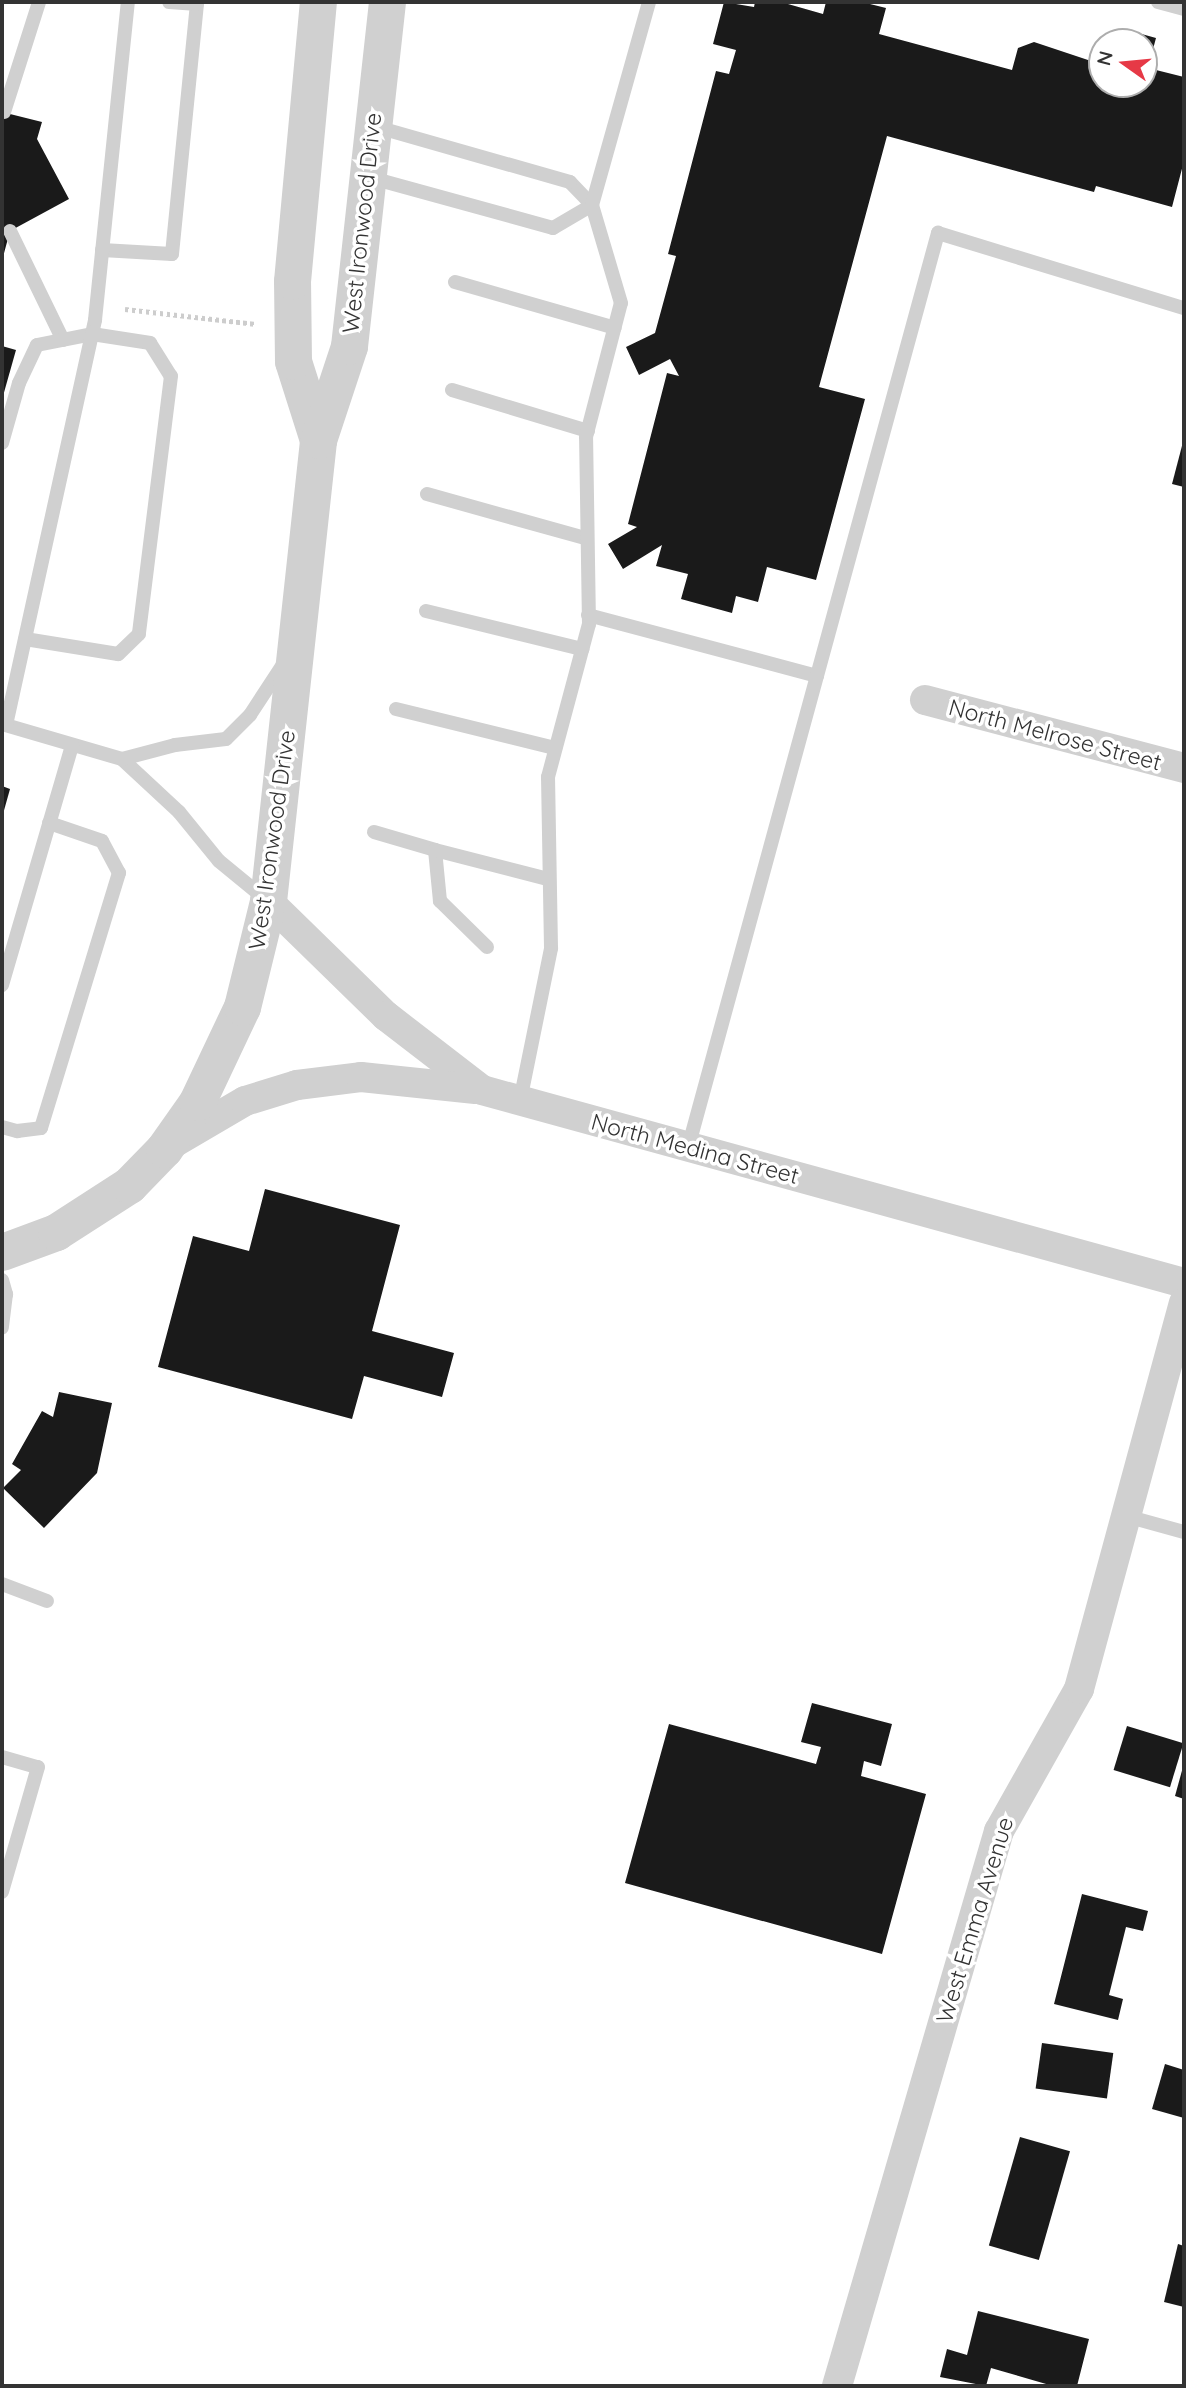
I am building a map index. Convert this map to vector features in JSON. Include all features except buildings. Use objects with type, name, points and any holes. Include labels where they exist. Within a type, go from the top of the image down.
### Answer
[{"type":"street","name":"West Ironwood Drive","points":[[318,2],[292,281],[293,361],[318,440]]},
{"type":"street","name":"West Ironwood Drive","points":[[2,1252],[55,1232],[94,1210],[129,1185],[164,1149],[197,1102],[223,1054],[253,972],[268,901],[318,440],[349,346],[387,2]]},
{"type":"street","name":"North Melrose Street","points":[[925,700],[1184,768]]},
{"type":"street","name":"North Medina Street","points":[[268,901],[386,1016],[482,1090],[1184,1283]]},
{"type":"street","points":[[164,1149],[245,1101],[306,1083],[373,1077],[482,1090]]},
{"type":"street","name":"West Emma Avenue","points":[[837,2386],[999,1831],[1079,1689],[1184,1303]]},
{"type":"lane","points":[[4,112],[39,2]]},
{"type":"lane","points":[[128,2],[92,334],[4,725],[122,759],[179,813],[219,861],[268,901]]},
{"type":"lane","points":[[102,250],[172,254],[197,4],[169,2]]},
{"type":"lane","points":[[367,176],[553,228],[592,205],[649,2]]},
{"type":"lane","points":[[1158,2],[1184,9]]},
{"type":"lane","points":[[373,126],[570,182],[592,205],[621,303],[588,431],[585,538],[588,615],[582,649],[548,777],[551,948],[520,1101]]},
{"type":"lane","points":[[10,231],[63,340]]},
{"type":"lane","points":[[688,1148],[938,233],[1184,308]]},
{"type":"lane","points":[[455,282],[615,328]]},
{"type":"lane","points":[[2,443],[19,383],[37,345],[92,334],[150,343],[171,376],[139,634],[118,654],[25,639]]},
{"type":"lane","points":[[452,390],[588,431]]},
{"type":"lane","points":[[427,494],[585,538]]},
{"type":"lane","points":[[426,611],[582,649]]},
{"type":"lane","points":[[588,615],[817,676]]},
{"type":"lane","points":[[122,759],[175,745],[226,740],[250,715],[296,644]]},
{"type":"lane","points":[[396,709],[555,748]]},
{"type":"lane","points":[[2,985],[72,745]]},
{"type":"lane","points":[[2,1127],[17,1132],[41,1128],[119,873],[102,841],[49,823]]},
{"type":"lane","points":[[374,832],[548,879]]},
{"type":"lane","points":[[435,850],[440,901],[487,947]]},
{"type":"lane","points":[[2,1280],[6,1294],[2,1328]]},
{"type":"lane","points":[[1126,1516],[1184,1532]]},
{"type":"lane","points":[[2,1584],[47,1601]]},
{"type":"lane","points":[[2,1756],[38,1767],[2,1892]]},
{"type":"path","points":[[125,309],[259,324]]}]
